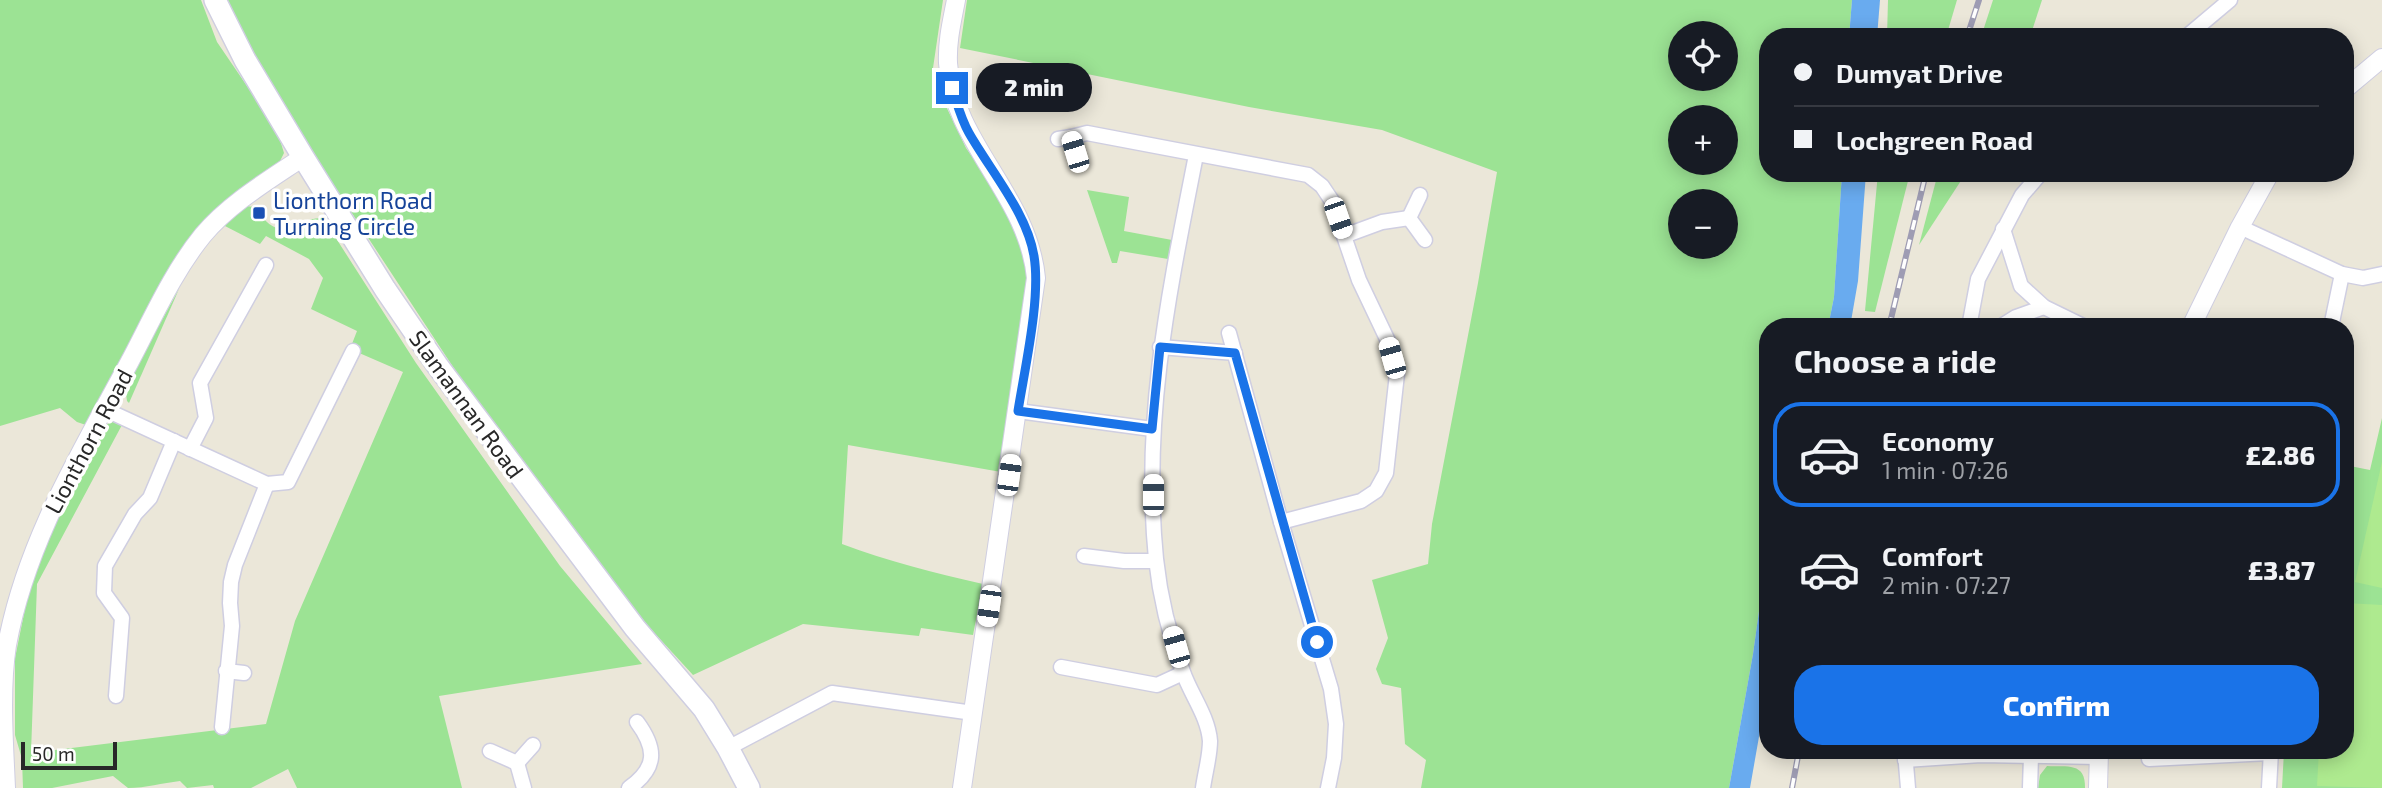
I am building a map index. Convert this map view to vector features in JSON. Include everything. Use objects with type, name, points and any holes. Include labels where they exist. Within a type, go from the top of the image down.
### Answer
[{"type":"main road","name":"Slamannan Road","points":[[215,0],[245,60],[385,289],[437,365],[635,628],[704,709],[749,788]]},
{"type":"street","points":[[956,0],[948,41],[952,88],[968,131],[1024,226],[1034,254],[1036,278],[962,788]]},
{"type":"street","points":[[2196,28],[2224,2]]},
{"type":"street","points":[[2354,81],[2382,58]]},
{"type":"street","points":[[1075,152],[1064,138],[1087,133],[1253,164],[1308,176],[1322,186],[1332,201],[1359,279],[1388,341],[1397,374],[1386,473],[1376,491],[1361,501],[1282,523]]},
{"type":"street","points":[[1196,155],[1165,310],[1152,429],[1156,561],[1168,621],[1184,673],[1206,720],[1210,741],[1203,788]]},
{"type":"street","name":"Lionthorn Road","points":[[6,788],[3,691],[7,648],[13,614],[29,560],[54,503],[177,272],[204,234],[232,207],[303,157]]},
{"type":"street","points":[[1971,318],[1978,279],[2022,195],[2033,182]]},
{"type":"street","points":[[2196,318],[2265,182]]},
{"type":"street","points":[[1409,218],[1420,195]]},
{"type":"street","points":[[1345,236],[1382,222],[1409,218]]},
{"type":"street","points":[[1409,218],[1425,240]]},
{"type":"street","points":[[2240,227],[2342,274],[2363,278],[2382,274]]},
{"type":"street","points":[[2003,229],[2021,286],[2058,318]]},
{"type":"street","points":[[190,449],[206,418],[200,383],[266,265]]},
{"type":"street","points":[[2333,318],[2342,274]]},
{"type":"street","points":[[2014,318],[2044,307]]},
{"type":"street","points":[[1229,333],[1331,689],[1336,724],[1334,758],[1328,788]]},
{"type":"street","points":[[1160,347],[1235,353]]},
{"type":"street","points":[[104,409],[267,484],[288,482],[353,351]]},
{"type":"street","points":[[1018,411],[1152,429]]},
{"type":"street","points":[[116,696],[122,618],[104,593],[105,566],[135,514],[150,498],[174,442]]},
{"type":"street","points":[[222,727],[232,625],[231,582],[235,565],[267,484]]},
{"type":"street","points":[[1084,556],[1124,561],[1156,561]]},
{"type":"street","points":[[1061,667],[1157,685],[1184,673]]},
{"type":"street","points":[[226,671],[244,673]]},
{"type":"street","points":[[728,748],[832,693],[973,713]]},
{"type":"street","points":[[628,788],[645,777],[652,752],[649,738],[636,722]]},
{"type":"street","points":[[517,763],[533,745]]},
{"type":"street","points":[[490,751],[517,763]]},
{"type":"street","points":[[1905,759],[1908,788]]},
{"type":"street","points":[[2030,788],[2031,759]]},
{"type":"street","points":[[2098,788],[2099,759]]},
{"type":"street","points":[[2269,788],[2271,759]]},
{"type":"street","points":[[517,763],[524,788]]},
{"type":"green space","points":[[0,0],[201,0],[217,42],[277,130],[284,153],[279,163],[251,182],[203,222],[163,281],[86,425],[77,422],[60,408],[0,426]]},
{"type":"green space","points":[[227,0],[943,0],[933,68],[942,98],[966,148],[1019,228],[1030,278],[1001,472],[848,445],[842,544],[911,566],[983,584],[973,635],[921,628],[919,636],[803,624],[693,675],[637,614],[461,379],[267,84]]},
{"type":"green space","points":[[967,0],[1852,0],[1850,28],[1759,28],[1759,182],[1841,182],[1834,297],[1830,318],[1759,318],[1759,611],[1729,788],[1421,788],[1426,760],[1405,744],[1401,688],[1382,684],[1376,669],[1388,638],[1372,580],[1428,564],[1432,524],[1497,172],[1382,130],[1249,107],[960,48]]},
{"type":"green space","points":[[1888,0],[1957,0],[1949,28],[1887,28]]},
{"type":"green space","points":[[1993,0],[2042,0],[2033,28],[1984,28]]},
{"type":"green space","points":[[1877,182],[1908,182],[1875,312],[1865,311]]},
{"type":"green space","points":[[1936,182],[1960,182],[1919,245]]},
{"type":"green space","points":[[1087,190],[1129,197],[1124,231],[1172,240],[1168,259],[1120,251],[1117,263],[1112,263]]},
{"type":"green space","points":[[246,206],[254,207],[272,226],[279,228],[323,218],[416,363],[560,566],[642,664],[439,696],[462,788],[297,788],[288,769],[251,788],[214,788],[213,785],[187,788],[180,781],[128,788],[113,776],[52,788],[23,788],[22,759],[15,735],[15,658],[27,599],[34,573],[50,535],[104,426],[114,422],[123,423],[37,584],[31,753],[266,724],[295,621],[403,372],[350,349],[357,331],[311,309],[323,278],[309,259],[266,236],[260,244],[223,225]]},
{"type":"green space","points":[[179,289],[129,403],[125,387]]},
{"type":"green space","points":[[2382,418],[2382,788],[2282,788],[2284,759],[2354,759],[2354,467],[2370,470]]},
{"type":"green space","points":[[2382,462],[2382,588],[2355,582]]},
{"type":"green space","points":[[2354,603],[2382,605],[2382,788],[2317,786],[2319,759],[2354,759]]},
{"type":"green space","points":[[2047,766],[2079,770],[2085,788],[2038,788],[2040,775]]},
{"type":"water","points":[[1852,0],[1880,0],[1878,28],[1850,28]]},
{"type":"water","points":[[1841,182],[1865,182],[1858,281],[1852,318],[1830,318],[1834,297]]},
{"type":"water","points":[[1759,611],[1759,737],[1750,788],[1729,788]]},
{"type":"railway","points":[[1970,28],[1979,0]]},
{"type":"railway","points":[[1891,318],[1924,182]]},
{"type":"railway","points":[[1792,788],[1797,759]]},
{"type":"place","name":"Lionthorn Road Turning Circle","points":[[259,213]]},
{"type":"route","points":[[952,88],[968,131],[1024,226],[1034,254],[1036,278],[1018,411],[1152,429],[1160,347],[1235,353],[1317,642]]}]
